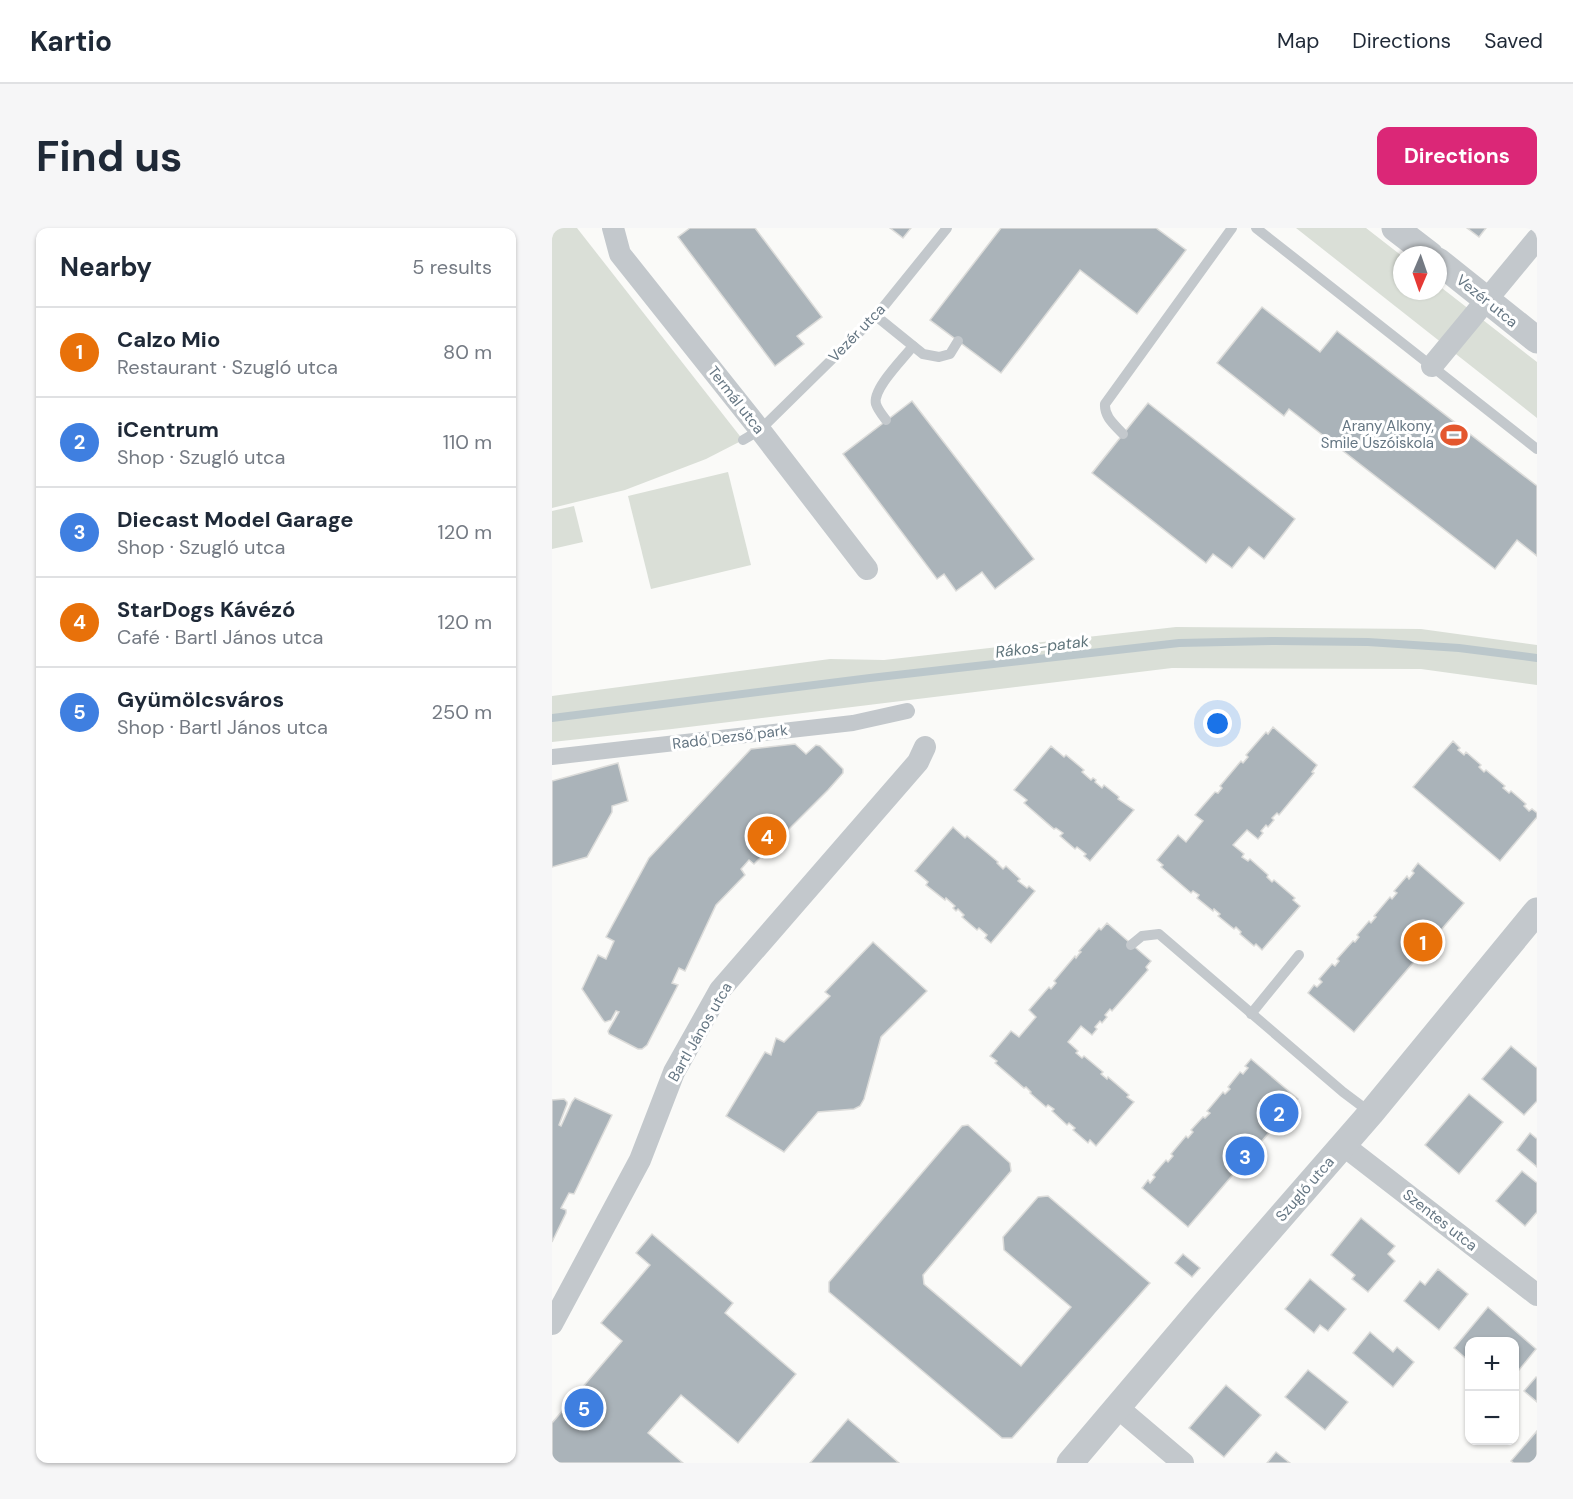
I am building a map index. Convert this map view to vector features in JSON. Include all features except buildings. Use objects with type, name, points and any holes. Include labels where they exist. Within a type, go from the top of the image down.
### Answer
[{"type":"street","name":"Termál utca","points":[[613,228],[620,254],[752,435],[867,569]]},
{"type":"street","points":[[1395,228],[1418,246]]},
{"type":"street","points":[[1432,366],[1537,239]]},
{"type":"street","name":"Vezér utca","points":[[1447,268],[1537,340]]},
{"type":"street","name":"Radó Dezső park","points":[[552,758],[853,723],[907,711]]},
{"type":"street","name":"Bartl János utca","points":[[552,1324],[640,1160],[674,1072],[720,990],[918,762],[925,747]]},
{"type":"street","name":"Szugló utca","points":[[1070,1463],[1371,1113],[1537,911]]},
{"type":"street","name":"Szentes utca","points":[[1343,1145],[1537,1295]]},
{"type":"street","points":[[1117,1407],[1183,1463]]},
{"type":"lane","name":"Vezér utca","points":[[752,435],[876,316],[947,228]]},
{"type":"lane","points":[[1123,434],[1108,418],[1105,404],[1232,228]]},
{"type":"lane","points":[[1256,228],[1537,449]]},
{"type":"lane","points":[[876,316],[923,354],[939,357],[950,354],[958,341]]},
{"type":"lane","points":[[886,420],[876,405],[876,396],[882,385],[914,346]]},
{"type":"lane","points":[[1131,945],[1142,936],[1158,934],[1342,1092],[1371,1113]]},
{"type":"lane","points":[[1251,1014],[1299,955]]},
{"type":"shaded area","points":[[552,228],[577,228],[743,440],[706,459],[625,490],[552,508]]},
{"type":"shaded area","points":[[1296,228],[1366,228],[1393,249],[1393,300],[1447,300],[1447,292],[1537,362],[1537,418]]},
{"type":"shaded area","points":[[728,472],[751,565],[651,589],[628,496]]},
{"type":"shaded area","points":[[574,506],[583,542],[552,549],[552,511]]},
{"type":"shaded area","points":[[1176,627],[1421,629],[1537,645],[1537,685],[1421,669],[1172,668],[552,742],[552,696],[830,659],[884,660]]},
{"type":"waterway","name":"Rákos-patak","points":[[552,718],[870,678],[1179,643],[1368,642],[1459,648],[1537,658]]},
{"type":"place","name":"Arany Alkony, Smile Úszóiskola","points":[[1454,435]]},
{"type":"place","name":"StarDogs Kávézó","points":[[767,836]]},
{"type":"place","name":"Calzo Mio","points":[[1423,942]]},
{"type":"place","name":"iCentrum","points":[[1279,1113]]},
{"type":"place","name":"Diecast Model Garage","points":[[1245,1156]]},
{"type":"place","name":"Gyümölcsváros","points":[[584,1408]]}]
